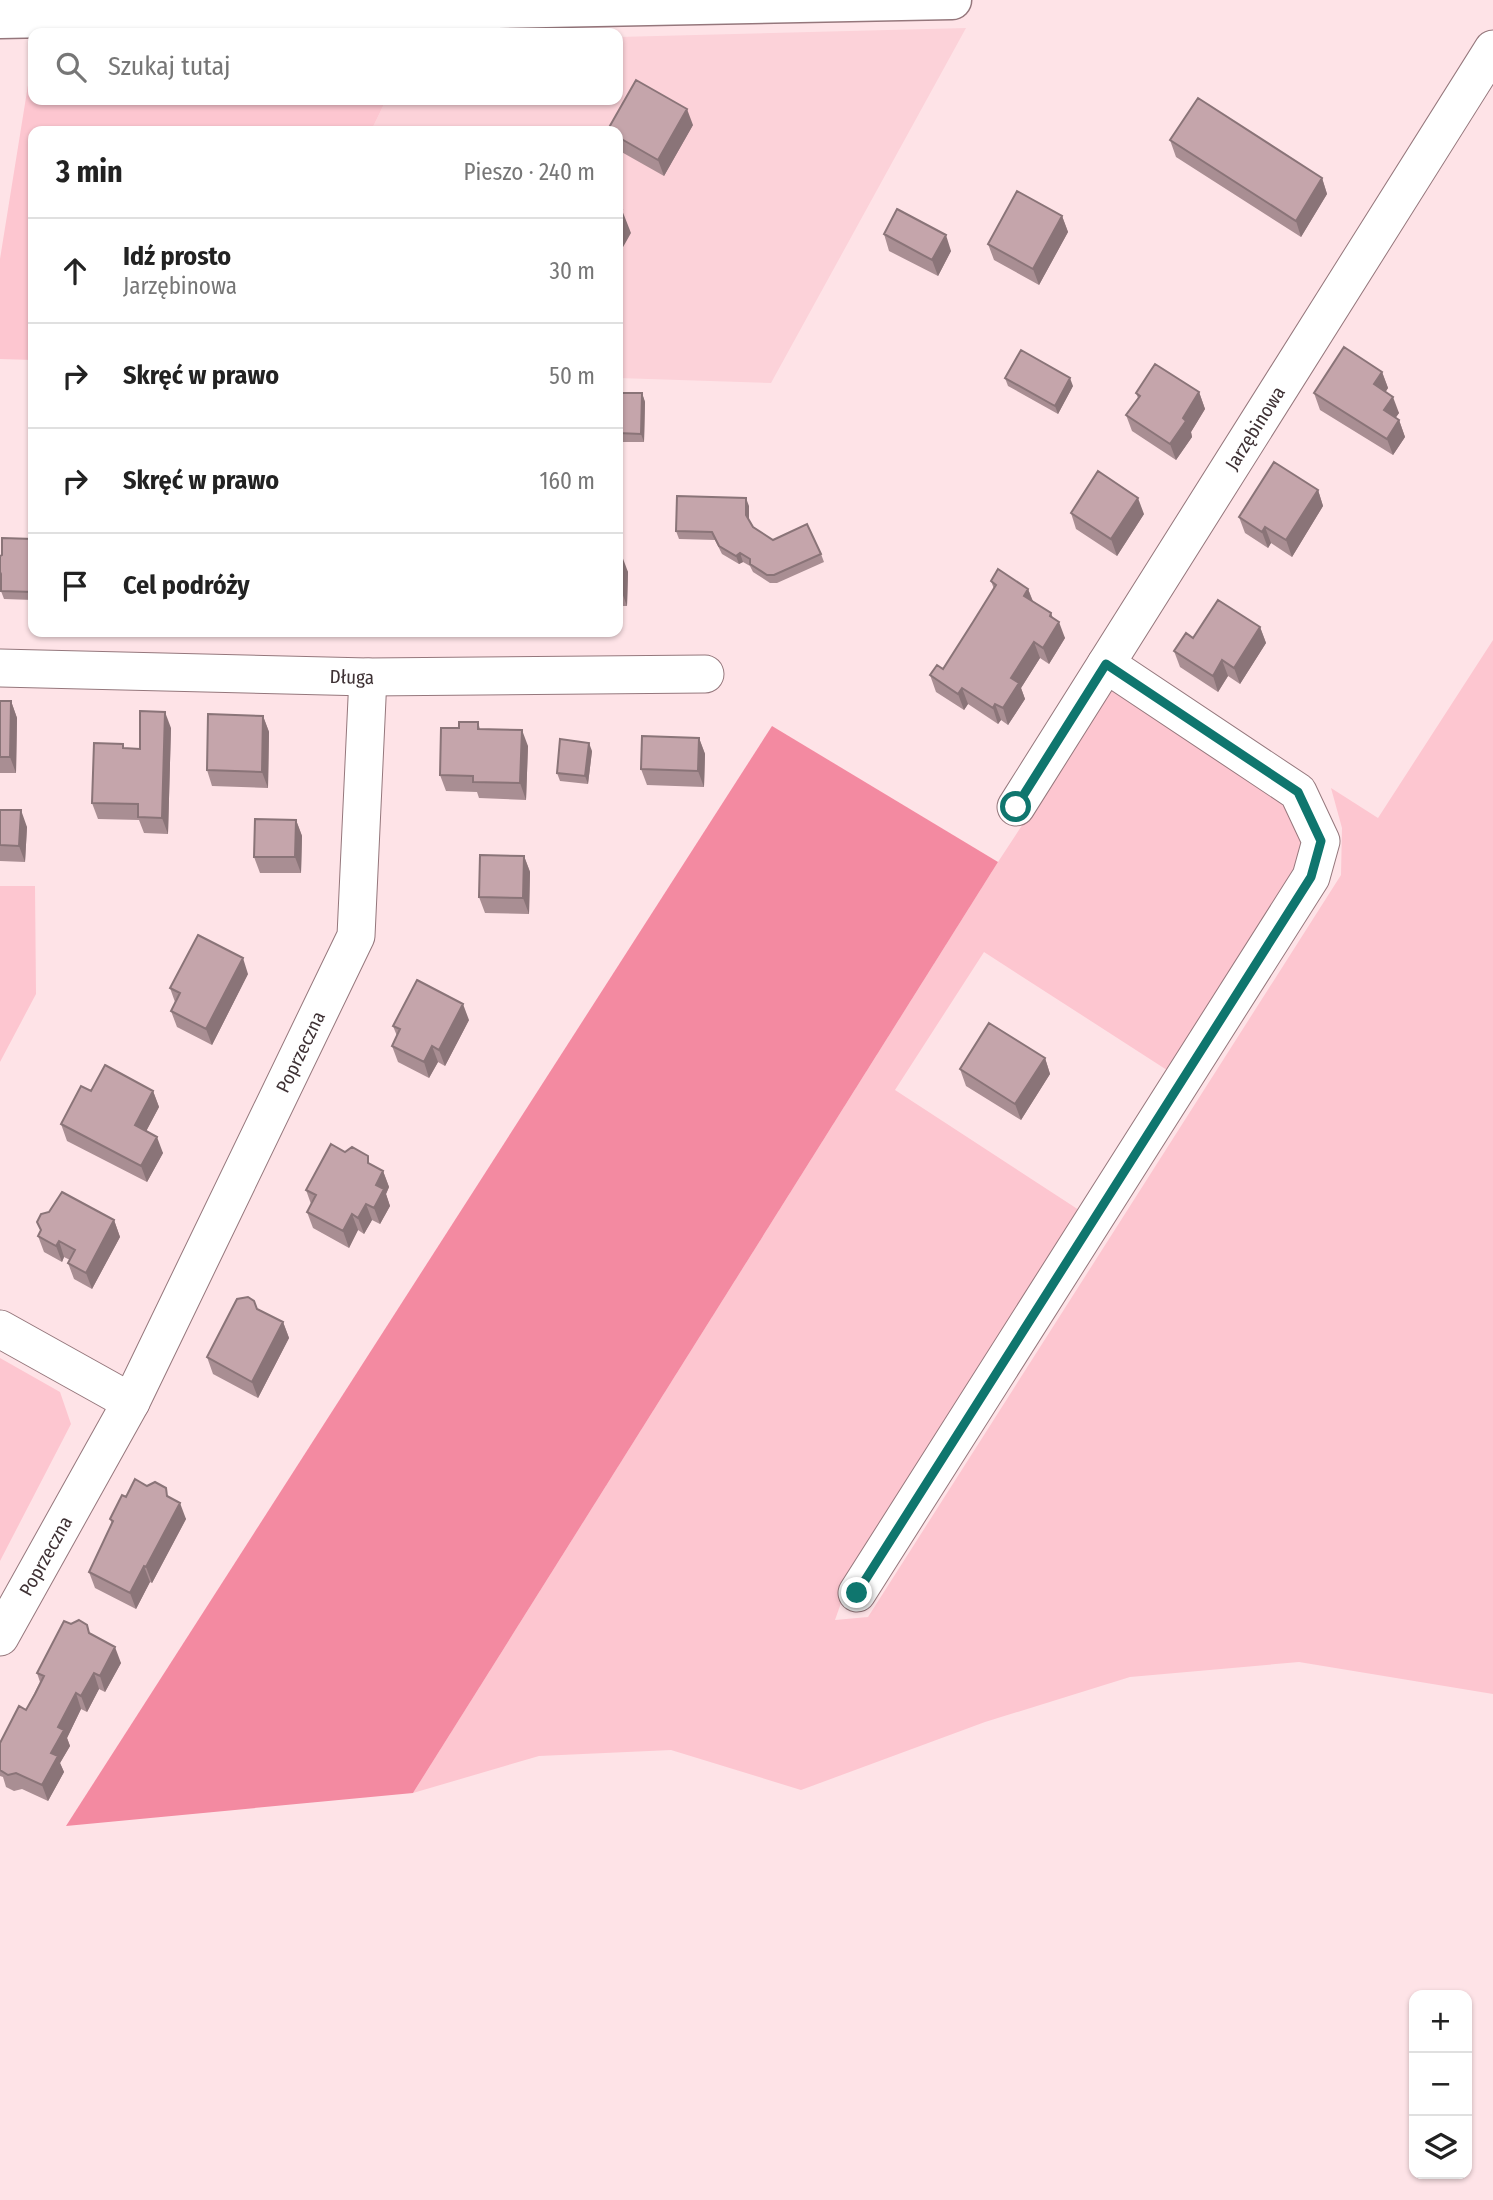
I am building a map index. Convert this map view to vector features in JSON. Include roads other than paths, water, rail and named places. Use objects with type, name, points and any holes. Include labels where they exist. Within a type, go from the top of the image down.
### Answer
[{"type":"street","points":[[0,19],[216,7],[952,0]]},
{"type":"street","name":"Jarzębinowa","points":[[1016,807],[1493,49]]},
{"type":"street","points":[[857,1593],[1311,877],[1318,853],[1321,841],[1298,792],[1106,664]]},
{"type":"street","name":"Długa","points":[[0,668],[368,677],[705,674]]},
{"type":"street","name":"Poprzeczna","points":[[0,1637],[131,1402],[356,936],[368,677]]},
{"type":"street","points":[[0,1328],[131,1402]]}]
